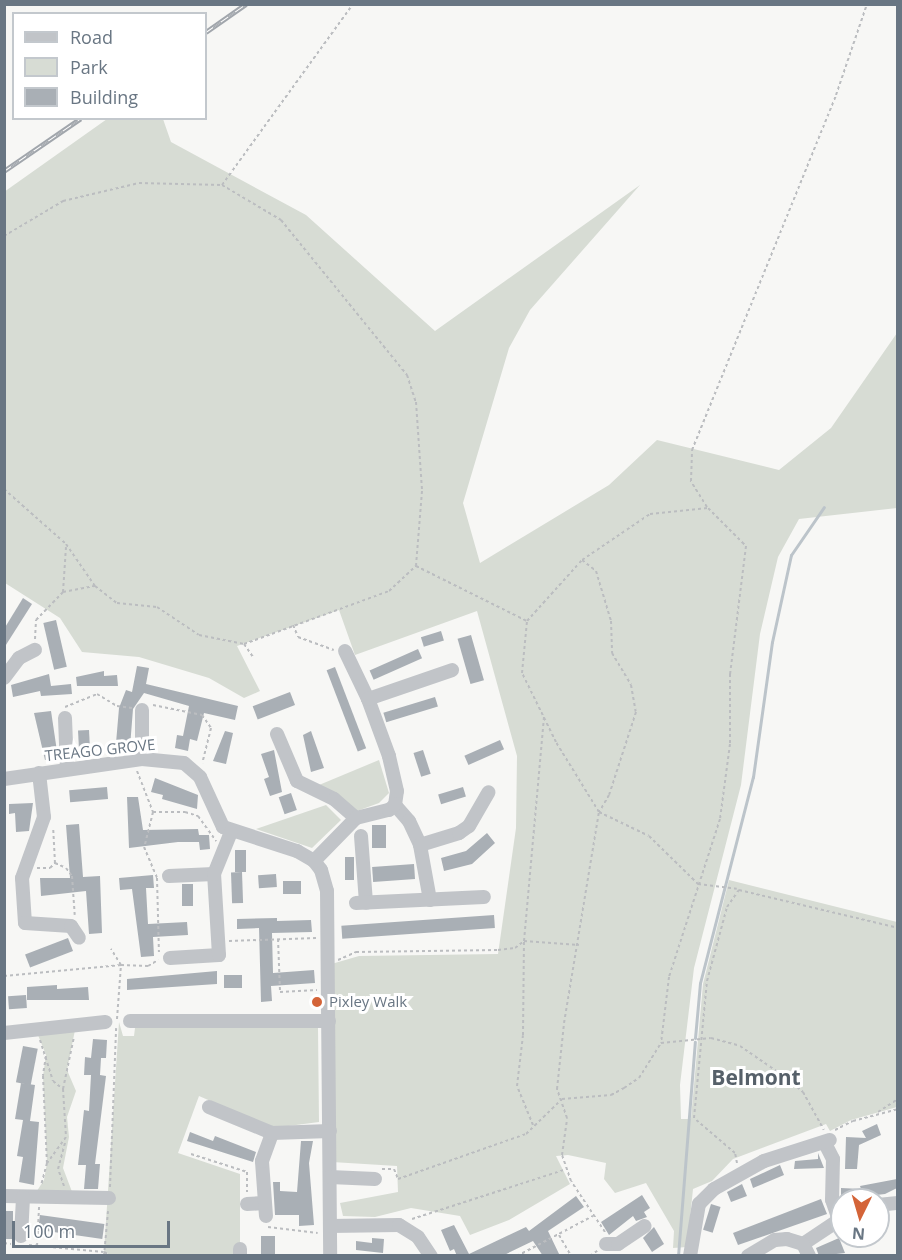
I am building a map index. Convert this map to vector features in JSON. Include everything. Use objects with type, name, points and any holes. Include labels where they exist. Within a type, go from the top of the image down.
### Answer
[{"type":"street","points":[[4,678],[19,658],[35,650]]},
{"type":"street","points":[[314,861],[356,818],[389,810],[395,805],[397,792],[389,756],[368,699],[346,653]]},
{"type":"street","points":[[368,699],[452,670]]},
{"type":"street","points":[[137,759],[142,710]]},
{"type":"street","points":[[65,718],[67,769]]},
{"type":"street","points":[[277,734],[297,781],[334,800],[356,818]]},
{"type":"street","name":"TREAGO GROVE","points":[[4,779],[137,759],[176,761],[193,769],[200,777],[218,821],[231,832]]},
{"type":"street","points":[[39,773],[44,817],[22,878],[25,923],[58,922],[71,926],[78,937]]},
{"type":"street","points":[[420,845],[459,833],[469,826],[489,792]]},
{"type":"street","points":[[395,805],[409,821],[420,845],[430,900]]},
{"type":"street","points":[[170,958],[219,955],[214,874],[231,832],[297,851],[314,861],[327,891],[330,1256]]},
{"type":"street","points":[[362,836],[361,903],[484,897]]},
{"type":"street","points":[[169,876],[214,874]]},
{"type":"street","points":[[130,1021],[329,1021]]},
{"type":"street","points":[[4,1033],[105,1022]]},
{"type":"street","points":[[209,1107],[272,1133],[330,1131]]},
{"type":"street","points":[[247,1204],[265,1209],[262,1161],[272,1133]]},
{"type":"street","points":[[690,1256],[699,1204],[740,1172],[828,1142],[833,1159],[832,1188]]},
{"type":"street","points":[[330,1177],[377,1174]]},
{"type":"street","points":[[5,1196],[109,1198]]},
{"type":"street","points":[[21,1242],[32,1197]]},
{"type":"street","points":[[330,1226],[399,1225],[418,1237],[431,1256]]},
{"type":"street","points":[[617,1248],[645,1226]]},
{"type":"street","points":[[748,1256],[775,1240],[806,1250],[830,1228]]},
{"type":"path","points":[[377,1174],[394,1169],[398,1179],[526,1134],[562,1100],[610,1095],[639,1078],[661,1043],[669,977],[722,808],[730,744],[730,674],[746,546],[708,508],[691,481],[692,450],[836,95],[867,4]]},
{"type":"path","points":[[222,185],[352,5]]},
{"type":"path","points":[[4,236],[63,201],[139,183],[222,185],[281,220],[407,375],[416,402],[422,491],[416,566],[388,591],[244,644],[199,635],[157,607],[117,603],[94,586],[66,544],[4,489]]},
{"type":"path","points":[[708,508],[650,514],[582,560],[527,621],[522,673],[556,742],[599,812],[649,836],[698,884],[739,890],[897,928]]},
{"type":"path","points":[[63,592],[66,544]]},
{"type":"path","points":[[582,560],[596,571],[610,621],[612,654],[631,685],[636,712],[609,795],[599,812],[579,945],[564,1023],[557,1089],[567,1118],[562,1155],[567,1169],[593,1216],[617,1248]]},
{"type":"path","points":[[416,566],[527,621]]},
{"type":"path","points":[[35,650],[36,620],[63,592],[94,586]]},
{"type":"path","points":[[293,625],[298,637],[346,653]]},
{"type":"path","points":[[244,644],[253,657]]},
{"type":"path","points":[[137,759],[153,812],[185,812],[198,816],[222,850]]},
{"type":"path","points":[[51,819],[55,863]]},
{"type":"path","points":[[26,866],[50,868],[55,863]]},
{"type":"path","points":[[55,863],[66,868],[72,876],[78,937]]},
{"type":"path","points":[[739,890],[727,907],[707,981],[699,1040],[694,1118],[735,1153],[740,1172]]},
{"type":"path","points":[[219,941],[328,938]]},
{"type":"path","points":[[278,939],[280,992],[328,990]]},
{"type":"path","points":[[534,1126],[517,1086],[523,1035],[524,940],[579,945]]},
{"type":"path","points":[[4,976],[121,965],[111,949]]},
{"type":"path","points":[[67,1197],[58,1169],[66,1137],[63,1089],[76,1025]]},
{"type":"path","points":[[36,1030],[46,1055],[52,1081],[63,1089]]},
{"type":"path","points":[[661,1043],[718,1038],[740,1046],[803,1092],[828,1142]]},
{"type":"path","points":[[37,1246],[32,1197],[44,1180],[47,1163],[43,1076],[46,1055]]},
{"type":"path","points":[[828,1142],[833,1132],[876,1113],[897,1099]]},
{"type":"path","points":[[876,1113],[897,1109]]},
{"type":"path","points":[[47,1163],[66,1137]]},
{"type":"path","points":[[399,1225],[458,1201],[567,1169]]},
{"type":"path","points":[[517,1256],[593,1216]]},
{"type":"path","points":[[558,1234],[571,1256]]},
{"type":"path","points":[[4,1243],[21,1242],[112,1256]]},
{"type":"green space","points":[[106,120],[163,120],[171,142],[306,215],[435,331],[640,185],[530,310],[509,348],[463,503],[480,563],[609,485],[657,440],[779,470],[831,428],[897,333],[897,508],[799,519],[778,557],[760,634],[741,785],[694,968],[680,1085],[681,1119],[691,1119],[703,984],[729,880],[897,922],[897,1107],[851,1120],[830,1131],[826,1124],[733,1159],[712,1181],[693,1189],[687,1247],[673,1248],[674,1231],[646,1183],[615,1193],[604,1179],[606,1163],[568,1155],[556,1156],[570,1184],[509,1220],[470,1235],[460,1216],[411,1208],[375,1217],[343,1216],[340,1203],[398,1192],[397,1166],[332,1162],[328,965],[359,956],[498,954],[516,828],[517,756],[477,611],[355,655],[339,610],[237,646],[260,691],[244,698],[209,678],[139,657],[82,652],[60,618],[5,583],[4,192]]},
{"type":"green space","points":[[379,760],[389,793],[379,803],[357,811],[319,785]]},
{"type":"green space","points":[[326,805],[341,820],[312,848],[256,829]]},
{"type":"green space","points":[[119,1022],[123,1036],[134,1036],[135,1028],[318,1028],[319,1122],[273,1128],[199,1096],[178,1153],[240,1174],[240,1255],[112,1256],[104,1252]]},
{"type":"green space","points":[[76,1025],[67,1070],[76,1091],[67,1117],[69,1137],[63,1168],[74,1197],[33,1197],[44,1180],[47,1163],[43,1076],[46,1055],[36,1030]]},
{"type":"building","points":[[23,598],[32,604],[4,648],[4,629]]},
{"type":"building","points":[[56,620],[67,667],[54,670],[43,623]]},
{"type":"building","points":[[441,631],[444,641],[424,647],[421,637]]},
{"type":"building","points":[[471,635],[484,680],[470,684],[458,639]]},
{"type":"building","points":[[418,649],[422,658],[374,680],[370,671]]},
{"type":"building","points":[[137,666],[149,668],[146,684],[238,706],[235,720],[204,713],[197,741],[190,739],[188,751],[175,748],[177,735],[183,736],[189,706],[144,693],[133,709],[130,747],[116,743],[119,708],[126,690],[132,692]]},
{"type":"building","points":[[335,667],[366,748],[358,751],[327,670]]},
{"type":"building","points":[[104,671],[104,676],[117,675],[118,686],[77,686],[76,677]]},
{"type":"building","points":[[49,674],[51,686],[71,684],[72,694],[41,696],[40,691],[13,697],[11,685]]},
{"type":"building","points":[[290,692],[295,705],[258,719],[253,706]]},
{"type":"building","points":[[435,697],[438,707],[386,722],[383,713]]},
{"type":"building","points":[[51,711],[58,758],[45,760],[34,713]]},
{"type":"building","points":[[89,730],[90,752],[79,753],[78,731]]},
{"type":"building","points":[[225,731],[233,733],[226,764],[213,761]]},
{"type":"building","points":[[311,731],[324,768],[311,772],[303,735]]},
{"type":"building","points":[[500,740],[504,749],[468,765],[464,756]]},
{"type":"building","points":[[274,750],[282,792],[270,796],[264,779],[269,777],[261,754]]},
{"type":"building","points":[[423,750],[431,774],[421,777],[413,753]]},
{"type":"building","points":[[155,778],[198,795],[197,809],[162,799],[163,795],[151,792]]},
{"type":"building","points":[[107,787],[108,799],[70,802],[69,790]]},
{"type":"building","points":[[463,787],[466,797],[441,804],[438,795]]},
{"type":"building","points":[[291,793],[297,810],[285,814],[279,797]]},
{"type":"building","points":[[127,797],[138,797],[143,830],[198,829],[199,835],[209,835],[210,849],[200,850],[199,842],[129,848]]},
{"type":"building","points":[[33,803],[29,831],[16,832],[15,813],[9,814],[9,804]]},
{"type":"building","points":[[79,824],[83,877],[100,876],[102,933],[89,934],[86,891],[41,896],[40,878],[70,878],[66,825]]},
{"type":"building","points":[[372,825],[386,825],[386,848],[372,848]]},
{"type":"building","points":[[487,833],[495,843],[472,864],[444,871],[441,858],[466,851]]},
{"type":"building","points":[[235,850],[246,850],[246,872],[235,872]]},
{"type":"building","points":[[345,857],[354,857],[354,880],[345,880]]},
{"type":"building","points":[[414,864],[415,879],[373,882],[372,867]]},
{"type":"building","points":[[231,872],[242,872],[243,903],[232,903]]},
{"type":"building","points":[[276,874],[277,887],[259,888],[258,875]]},
{"type":"building","points":[[153,875],[154,888],[146,888],[148,924],[187,922],[188,935],[153,937],[154,956],[141,957],[132,889],[120,890],[119,878]]},
{"type":"building","points":[[283,881],[301,881],[301,894],[283,894]]},
{"type":"building","points":[[182,884],[193,884],[193,906],[182,906]]},
{"type":"building","points":[[494,915],[495,928],[342,939],[341,926]]},
{"type":"building","points":[[277,918],[277,921],[311,920],[312,932],[272,933],[273,973],[314,970],[315,983],[271,986],[272,1001],[261,1002],[259,928],[237,929],[237,919]]},
{"type":"building","points":[[68,938],[73,951],[30,968],[25,954]]},
{"type":"building","points":[[217,971],[217,984],[127,990],[127,979]]},
{"type":"building","points":[[224,975],[242,975],[242,988],[224,988]]},
{"type":"building","points":[[57,985],[57,989],[88,987],[89,1000],[27,1000],[27,987]]},
{"type":"building","points":[[26,995],[27,1008],[9,1009],[8,996]]},
{"type":"building","points":[[93,1039],[107,1040],[106,1058],[101,1058],[100,1075],[106,1076],[95,1164],[100,1164],[98,1189],[84,1189],[86,1165],[78,1165],[84,1110],[89,1111],[91,1075],[84,1075],[85,1057],[91,1058]]},
{"type":"building","points":[[23,1046],[38,1049],[31,1085],[16,1082]]},
{"type":"building","points":[[21,1083],[35,1085],[30,1121],[39,1122],[34,1185],[19,1182],[23,1157],[17,1156],[23,1120],[15,1119]]},
{"type":"building","points":[[877,1124],[881,1135],[859,1145],[857,1169],[845,1169],[846,1137],[866,1138],[862,1131]]},
{"type":"building","points":[[190,1132],[213,1141],[215,1136],[256,1152],[253,1162],[187,1141]]},
{"type":"building","points":[[301,1141],[313,1141],[309,1163],[314,1225],[299,1226],[299,1215],[275,1215],[273,1182],[280,1182],[280,1191],[297,1192]]},
{"type":"building","points":[[818,1153],[824,1168],[794,1169],[795,1161],[818,1159]]},
{"type":"building","points":[[780,1165],[784,1175],[753,1188],[750,1179]]},
{"type":"building","points":[[897,1179],[897,1188],[890,1192],[890,1188],[861,1188],[860,1186]]},
{"type":"building","points":[[742,1184],[747,1196],[731,1202],[727,1192]]},
{"type":"building","points":[[642,1195],[650,1208],[644,1212],[647,1217],[636,1221],[633,1216],[609,1235],[601,1222]]},
{"type":"building","points":[[576,1196],[584,1207],[548,1231],[560,1256],[543,1256],[533,1241],[502,1256],[457,1256],[454,1249],[450,1251],[441,1230],[454,1225],[469,1254],[526,1227],[529,1231]]},
{"type":"building","points":[[821,1199],[827,1214],[738,1245],[733,1233]]},
{"type":"building","points":[[711,1204],[721,1207],[713,1233],[703,1230]]},
{"type":"building","points":[[4,1211],[13,1211],[13,1239],[4,1239]]},
{"type":"building","points":[[40,1215],[104,1224],[102,1239],[38,1230]]},
{"type":"building","points":[[654,1227],[664,1244],[652,1252],[643,1238]]},
{"type":"building","points":[[261,1236],[275,1236],[275,1256],[261,1256]]},
{"type":"building","points":[[372,1238],[384,1239],[383,1253],[356,1250],[356,1241],[372,1243]]},
{"type":"building","points":[[830,1242],[830,1248],[843,1248],[845,1253],[819,1256],[816,1248]]},
{"type":"waterway","points":[[695,1038],[700,983],[753,777],[772,642],[791,555],[824,507]]},
{"type":"waterway","points":[[678,1256],[695,1042]]},
{"type":"railway","points":[[207,31],[246,4]]},
{"type":"railway","points":[[4,171],[78,120]]},
{"type":"place","name":"Pixley Walk","points":[[317,1002]]},
{"type":"district","name":"Belmont","points":[[756,1077]]}]
